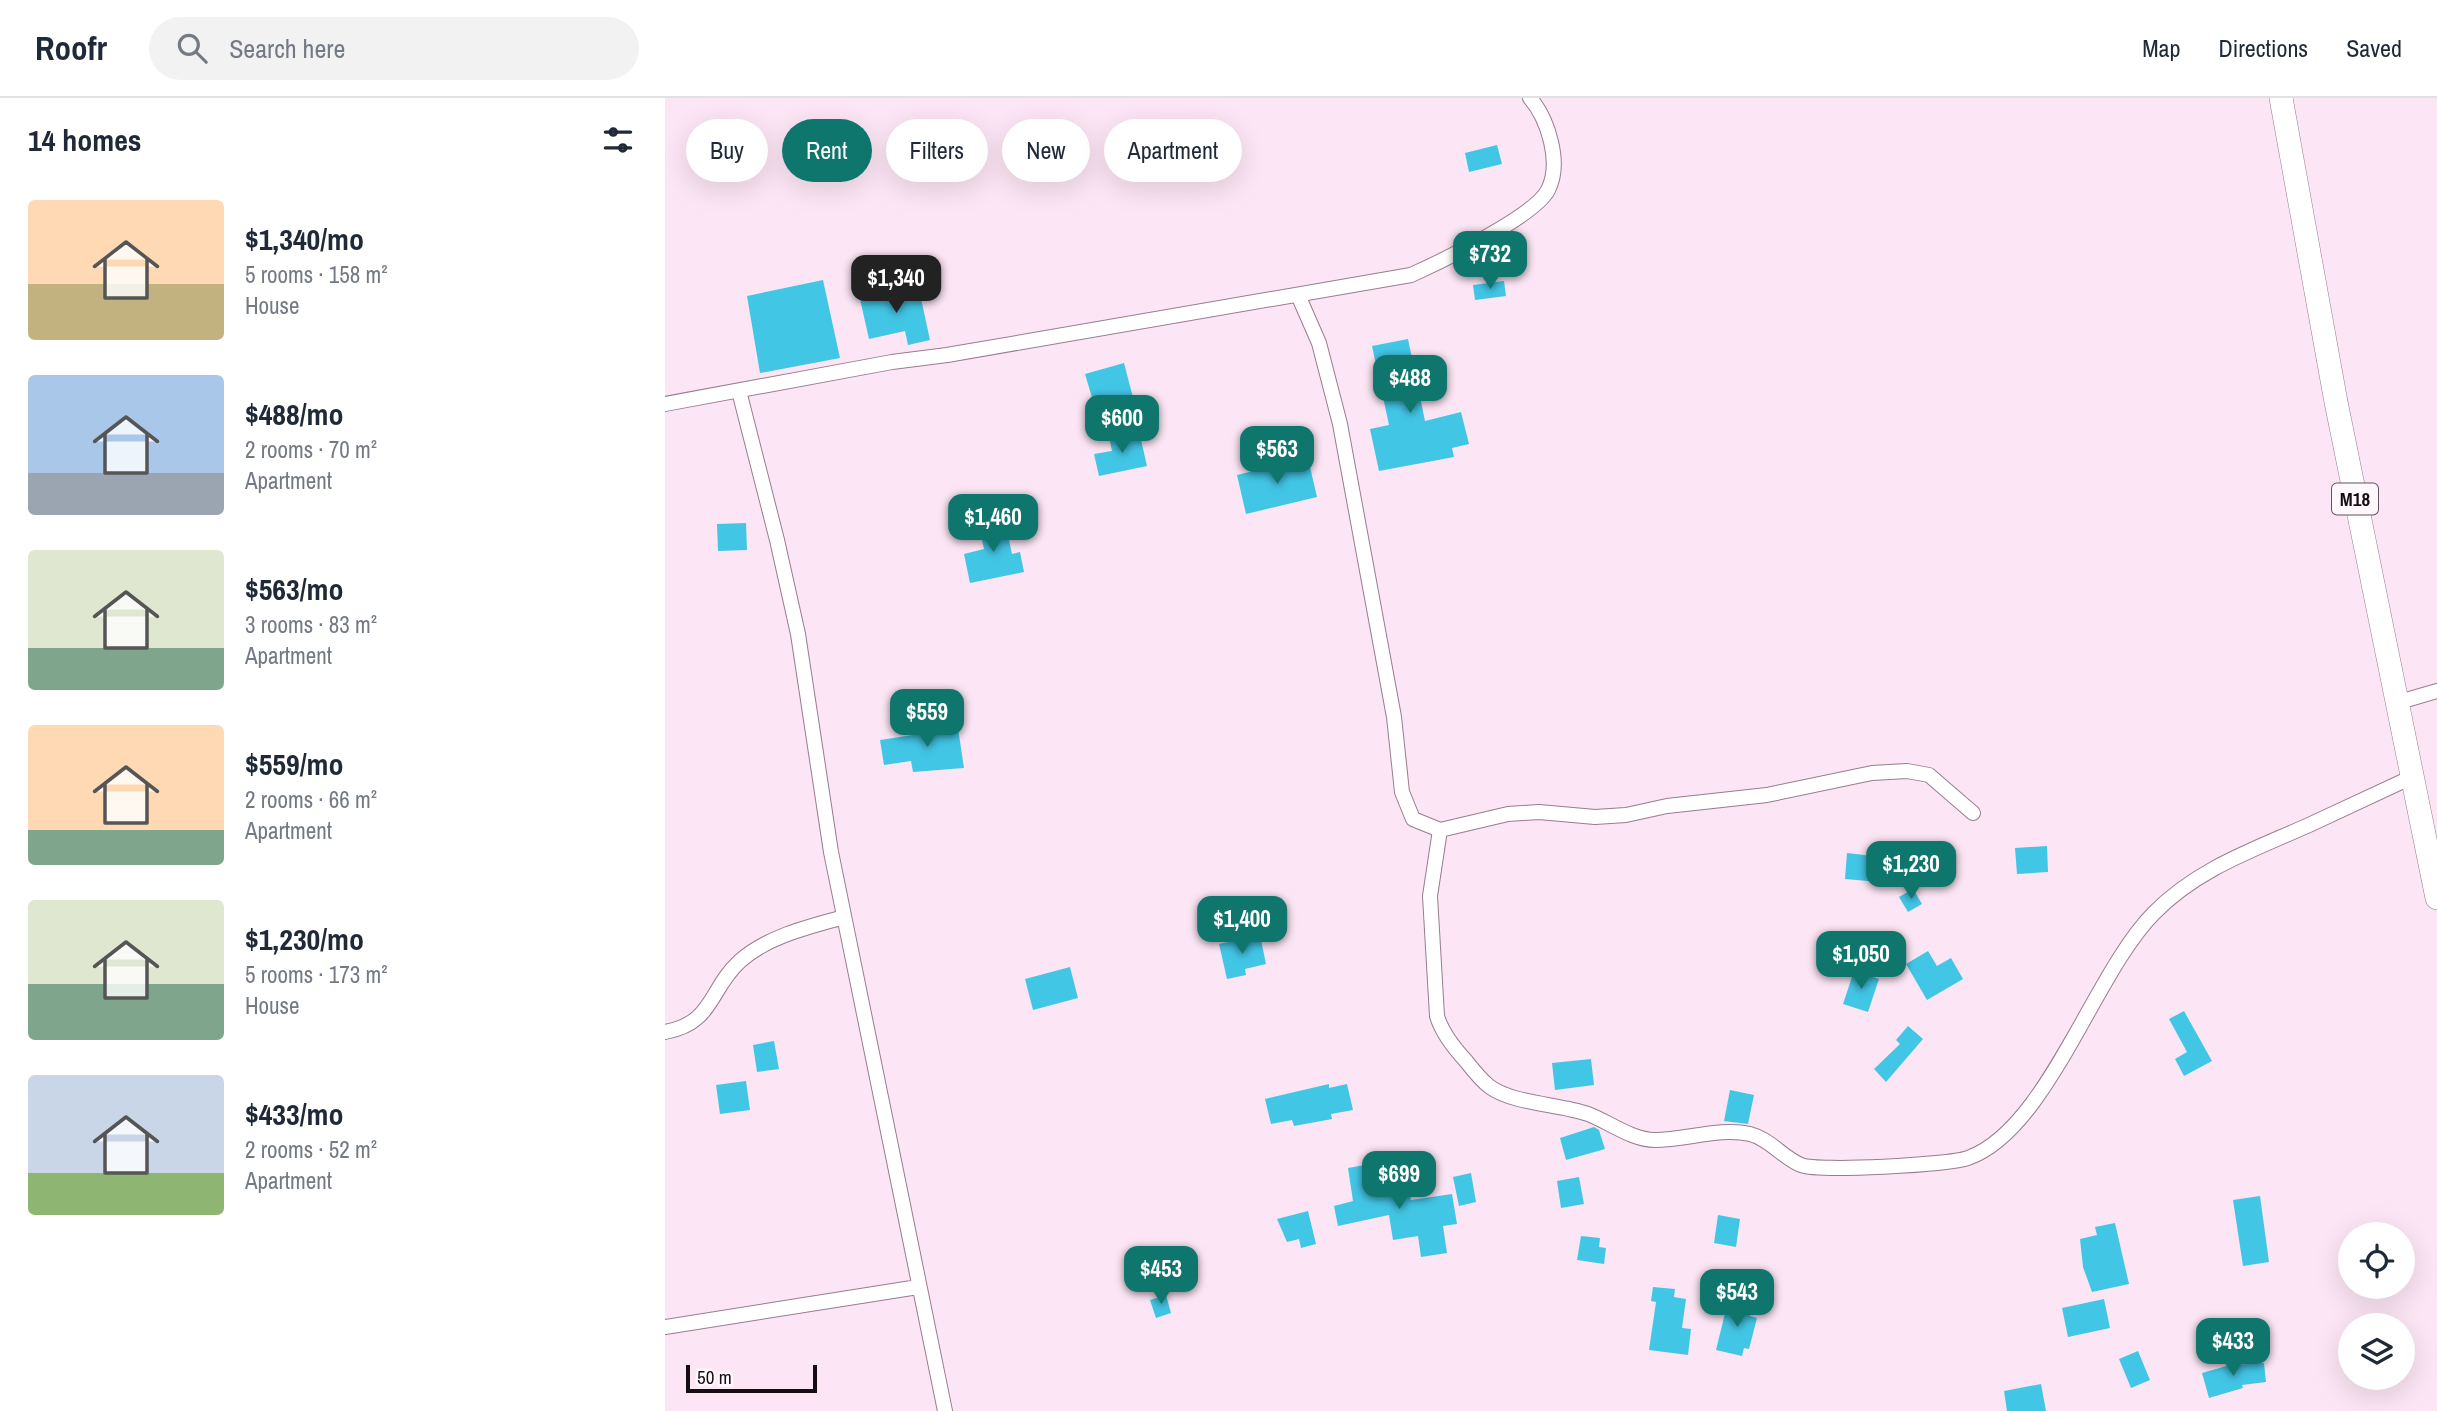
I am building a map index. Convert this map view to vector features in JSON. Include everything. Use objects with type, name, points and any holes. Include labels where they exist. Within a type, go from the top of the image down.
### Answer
[{"type":"main road","name":"M18","points":[[2281,98],[2396,702],[2437,898]]},
{"type":"street","points":[[665,404],[1411,275],[1443,260],[1536,206],[1548,190],[1553,175],[1547,128],[1529,98]]},
{"type":"street","points":[[1298,295],[1319,343],[1340,424],[1394,717],[1404,800],[1413,819],[1440,830],[1508,814],[1539,812],[1595,817],[1626,815],[1667,806],[1767,795],[1872,773],[1907,771],[1929,775],[1973,813]]},
{"type":"street","points":[[739,391],[798,634],[817,774],[944,1411]]},
{"type":"street","points":[[2396,702],[2437,691]]},
{"type":"street","points":[[1440,830],[1430,896],[1437,1016],[1444,1034],[1490,1087],[1503,1094],[1580,1111],[1652,1140],[1713,1134],[1750,1134],[1790,1160],[1812,1169],[1858,1168],[1967,1158],[2000,1138],[2024,1113],[2061,1060],[2099,989],[2152,914],[2194,878],[2239,854],[2412,777]]},
{"type":"street","points":[[665,1032],[696,1021],[715,998],[726,977],[754,951],[798,930],[844,917]]},
{"type":"street","points":[[665,1327],[918,1287]]},
{"type":"building","points":[[1497,145],[1502,164],[1469,172],[1465,153]]},
{"type":"building","points":[[823,280],[840,358],[760,373],[747,296]]},
{"type":"building","points":[[1504,281],[1506,296],[1475,300],[1473,285]]},
{"type":"building","points":[[892,285],[894,294],[919,289],[930,340],[908,345],[905,331],[869,339],[860,299],[878,295],[877,289]]},
{"type":"building","points":[[1408,339],[1425,421],[1461,412],[1469,444],[1452,448],[1454,457],[1379,471],[1370,429],[1389,425],[1372,346]]},
{"type":"building","points":[[1124,363],[1135,405],[1111,412],[1107,397],[1093,401],[1085,374]]},
{"type":"building","points":[[1139,431],[1147,466],[1099,476],[1094,454],[1112,451],[1109,437]]},
{"type":"building","points":[[1308,458],[1317,497],[1246,514],[1237,475]]},
{"type":"building","points":[[1004,517],[1012,554],[1020,552],[1024,572],[970,583],[964,554],[984,549],[978,522]]},
{"type":"building","points":[[746,523],[747,550],[718,551],[717,524]]},
{"type":"building","points":[[957,721],[964,768],[913,772],[911,761],[884,765],[880,740],[926,733],[925,726]]},
{"type":"building","points":[[2047,846],[2048,872],[2017,874],[2015,848]]},
{"type":"building","points":[[1847,853],[1882,857],[1879,882],[1845,879]]},
{"type":"building","points":[[1913,889],[1922,904],[1908,912],[1899,897]]},
{"type":"building","points":[[1260,935],[1266,964],[1245,969],[1246,975],[1227,979],[1219,944]]},
{"type":"building","points":[[1928,951],[1937,966],[1951,958],[1963,979],[1927,1000],[1906,964]]},
{"type":"building","points":[[1070,967],[1078,998],[1033,1010],[1025,979]]},
{"type":"building","points":[[1854,971],[1879,979],[1868,1012],[1843,1004]]},
{"type":"building","points":[[2184,1011],[2212,1061],[2184,1076],[2175,1059],[2187,1052],[2169,1019]]},
{"type":"building","points":[[1908,1026],[1923,1039],[1886,1082],[1874,1069],[1900,1044],[1896,1040]]},
{"type":"building","points":[[774,1041],[779,1069],[757,1072],[753,1045]]},
{"type":"building","points":[[1591,1059],[1594,1085],[1555,1090],[1552,1063]]},
{"type":"building","points":[[746,1081],[750,1110],[720,1114],[716,1085]]},
{"type":"building","points":[[1329,1084],[1329,1088],[1347,1084],[1353,1110],[1331,1114],[1332,1119],[1294,1126],[1292,1120],[1271,1124],[1265,1099]]},
{"type":"building","points":[[1730,1090],[1754,1095],[1748,1124],[1724,1121]]},
{"type":"building","points":[[1594,1127],[1599,1130],[1605,1149],[1566,1160],[1560,1138]]},
{"type":"building","points":[[1365,1165],[1368,1188],[1407,1179],[1411,1200],[1452,1194],[1457,1224],[1443,1226],[1447,1253],[1421,1257],[1418,1236],[1393,1240],[1389,1215],[1338,1226],[1334,1206],[1353,1201],[1348,1168]]},
{"type":"building","points":[[1471,1173],[1476,1202],[1459,1206],[1453,1177]]},
{"type":"building","points":[[1579,1177],[1584,1204],[1561,1208],[1557,1181]]},
{"type":"building","points":[[2260,1196],[2269,1262],[2243,1266],[2233,1200]]},
{"type":"building","points":[[1308,1211],[1316,1244],[1301,1248],[1299,1239],[1287,1242],[1277,1219]]},
{"type":"building","points":[[1718,1215],[1740,1219],[1736,1247],[1714,1243]]},
{"type":"building","points":[[2115,1223],[2129,1284],[2092,1292],[2083,1267],[2080,1239],[2097,1235],[2095,1227]]},
{"type":"building","points":[[1581,1236],[1600,1238],[1599,1247],[1606,1248],[1604,1264],[1577,1260]]},
{"type":"building","points":[[1653,1287],[1675,1289],[1674,1297],[1686,1299],[1682,1328],[1691,1329],[1688,1355],[1649,1350],[1656,1302],[1651,1301]]},
{"type":"building","points":[[1166,1295],[1171,1313],[1156,1318],[1150,1300]]},
{"type":"building","points":[[2104,1299],[2110,1328],[2068,1337],[2062,1308]]},
{"type":"building","points":[[1728,1301],[1752,1307],[1750,1316],[1757,1318],[1749,1349],[1744,1348],[1742,1356],[1716,1350]]},
{"type":"building","points":[[2138,1351],[2150,1380],[2131,1388],[2119,1359]]},
{"type":"building","points":[[2264,1363],[2266,1382],[2242,1385],[2243,1388],[2209,1398],[2202,1373],[2230,1365]]},
{"type":"building","points":[[2041,1384],[2046,1411],[2007,1411],[2004,1391]]}]
